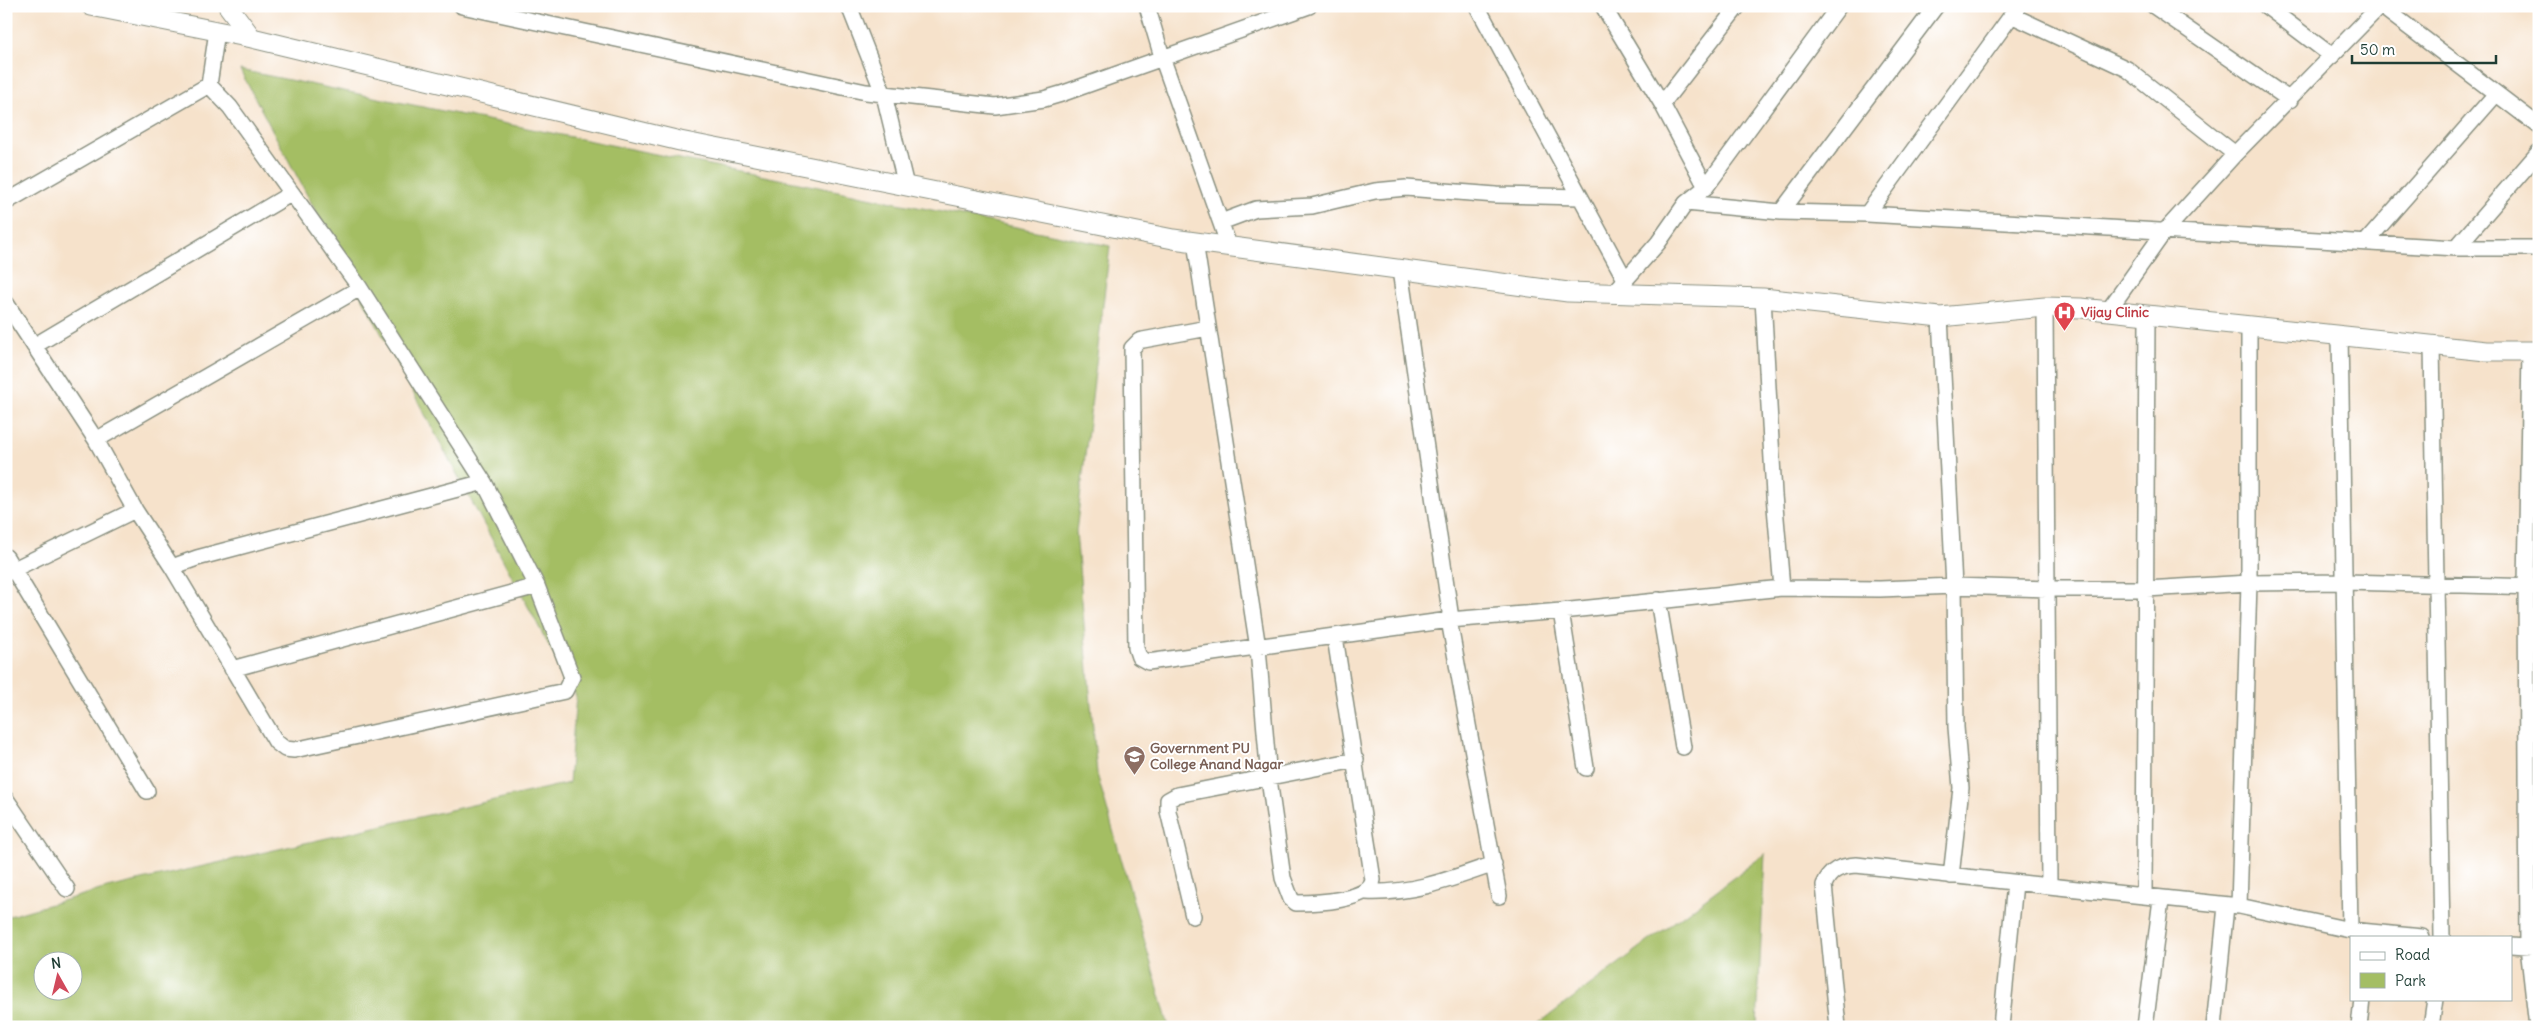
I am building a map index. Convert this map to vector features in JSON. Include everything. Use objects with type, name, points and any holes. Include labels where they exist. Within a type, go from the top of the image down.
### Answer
[{"type":"street","points":[[91,6],[252,38],[680,141],[1195,242],[1568,292],[1620,288],[1763,298],[1940,317],[2045,307],[2108,311],[2486,351],[2535,351],[2532,586],[2533,948],[2537,1027]]},
{"type":"street","points":[[228,6],[252,38]]},
{"type":"street","points":[[462,6],[884,95],[995,106],[1044,99],[1164,60],[1304,7]]},
{"type":"street","points":[[849,6],[884,95],[906,186]]},
{"type":"street","points":[[1147,6],[1164,60],[1230,246]]},
{"type":"street","points":[[1477,6],[1580,197],[1620,288]]},
{"type":"street","points":[[1603,6],[1662,104],[1706,187]]},
{"type":"street","points":[[1662,104],[1738,6]]},
{"type":"street","points":[[1620,288],[1658,243],[1686,203],[1706,187],[1839,6]]},
{"type":"street","points":[[1781,212],[1936,6]]},
{"type":"street","points":[[2154,6],[2290,100]]},
{"type":"street","points":[[2266,6],[2332,56]]},
{"type":"street","points":[[2108,311],[2164,232],[2235,154],[2380,6],[2539,126]]},
{"type":"street","points":[[1867,214],[2014,10],[2127,69],[2235,154]]},
{"type":"street","points":[[209,85],[217,32]]},
{"type":"street","points":[[6,303],[96,440],[134,510],[172,567],[276,742],[285,749],[294,750],[565,691],[572,677],[538,586],[484,482],[360,288],[230,107],[209,85]]},
{"type":"street","points":[[6,202],[209,85]]},
{"type":"street","points":[[2366,242],[2496,94]]},
{"type":"street","points":[[2456,248],[2539,152]]},
{"type":"street","points":[[1221,222],[1256,210],[1312,206],[1376,191],[1406,188],[1496,195],[1580,197]]},
{"type":"street","points":[[34,346],[292,193]]},
{"type":"street","points":[[1686,203],[1781,212],[1867,214],[2456,248],[2539,248]]},
{"type":"street","points":[[1195,242],[1258,648],[1269,779],[1283,878],[1291,899],[1296,903],[1311,903],[1366,892],[1382,893],[1435,886],[1494,864]]},
{"type":"street","points":[[1400,270],[1450,620],[1499,896]]},
{"type":"street","points":[[96,440],[360,288]]},
{"type":"street","points":[[1763,298],[1782,588]]},
{"type":"street","points":[[2045,307],[2049,886]]},
{"type":"street","points":[[2144,896],[2147,315]]},
{"type":"street","points":[[1940,317],[1954,586],[1956,727],[1961,788],[1952,876]]},
{"type":"street","points":[[2214,1027],[2233,906],[2249,583],[2249,326]]},
{"type":"street","points":[[1208,328],[1139,341],[1132,348],[1136,648],[1139,657],[1148,662],[1450,620],[1561,611],[1782,588],[1880,589],[1954,586],[2047,589],[2146,589],[2249,583],[2345,582],[2532,586]]},
{"type":"street","points":[[2340,335],[2350,930]]},
{"type":"street","points":[[2432,345],[2442,936]]},
{"type":"street","points":[[172,567],[197,558],[484,482]]},
{"type":"street","points":[[134,510],[9,566],[147,791]]},
{"type":"street","points":[[232,669],[538,586]]},
{"type":"street","points":[[1658,600],[1683,747]]},
{"type":"street","points":[[1561,611],[1586,768]]},
{"type":"street","points":[[1335,637],[1374,880],[1372,887],[1366,892]]},
{"type":"street","points":[[1193,916],[1168,811],[1168,800],[1177,795],[1269,779],[1356,760]]},
{"type":"street","points":[[6,799],[67,889]]},
{"type":"street","points":[[1838,1027],[1824,885],[1827,877],[1843,866],[1856,865],[2233,906],[2370,934],[2405,936]]},
{"type":"street","points":[[2001,1027],[2015,883]]},
{"type":"street","points":[[2145,1027],[2161,899]]},
{"type":"street","points":[[2512,946],[2533,948]]},
{"type":"street","points":[[2360,1027],[2362,1000]]},
{"type":"street","points":[[2431,1027],[2435,1000]]},
{"type":"green space","points":[[240,70],[1110,246],[1076,532],[1097,774],[1169,1027],[6,1027],[6,917],[107,888],[569,783],[576,696]]},
{"type":"green space","points":[[1765,854],[1757,1027],[1534,1027]]},
{"type":"place","name":"Vijay Clinic","points":[[2065,331]]},
{"type":"place","name":"Government PU College Anand Nagar","points":[[1134,775]]}]
